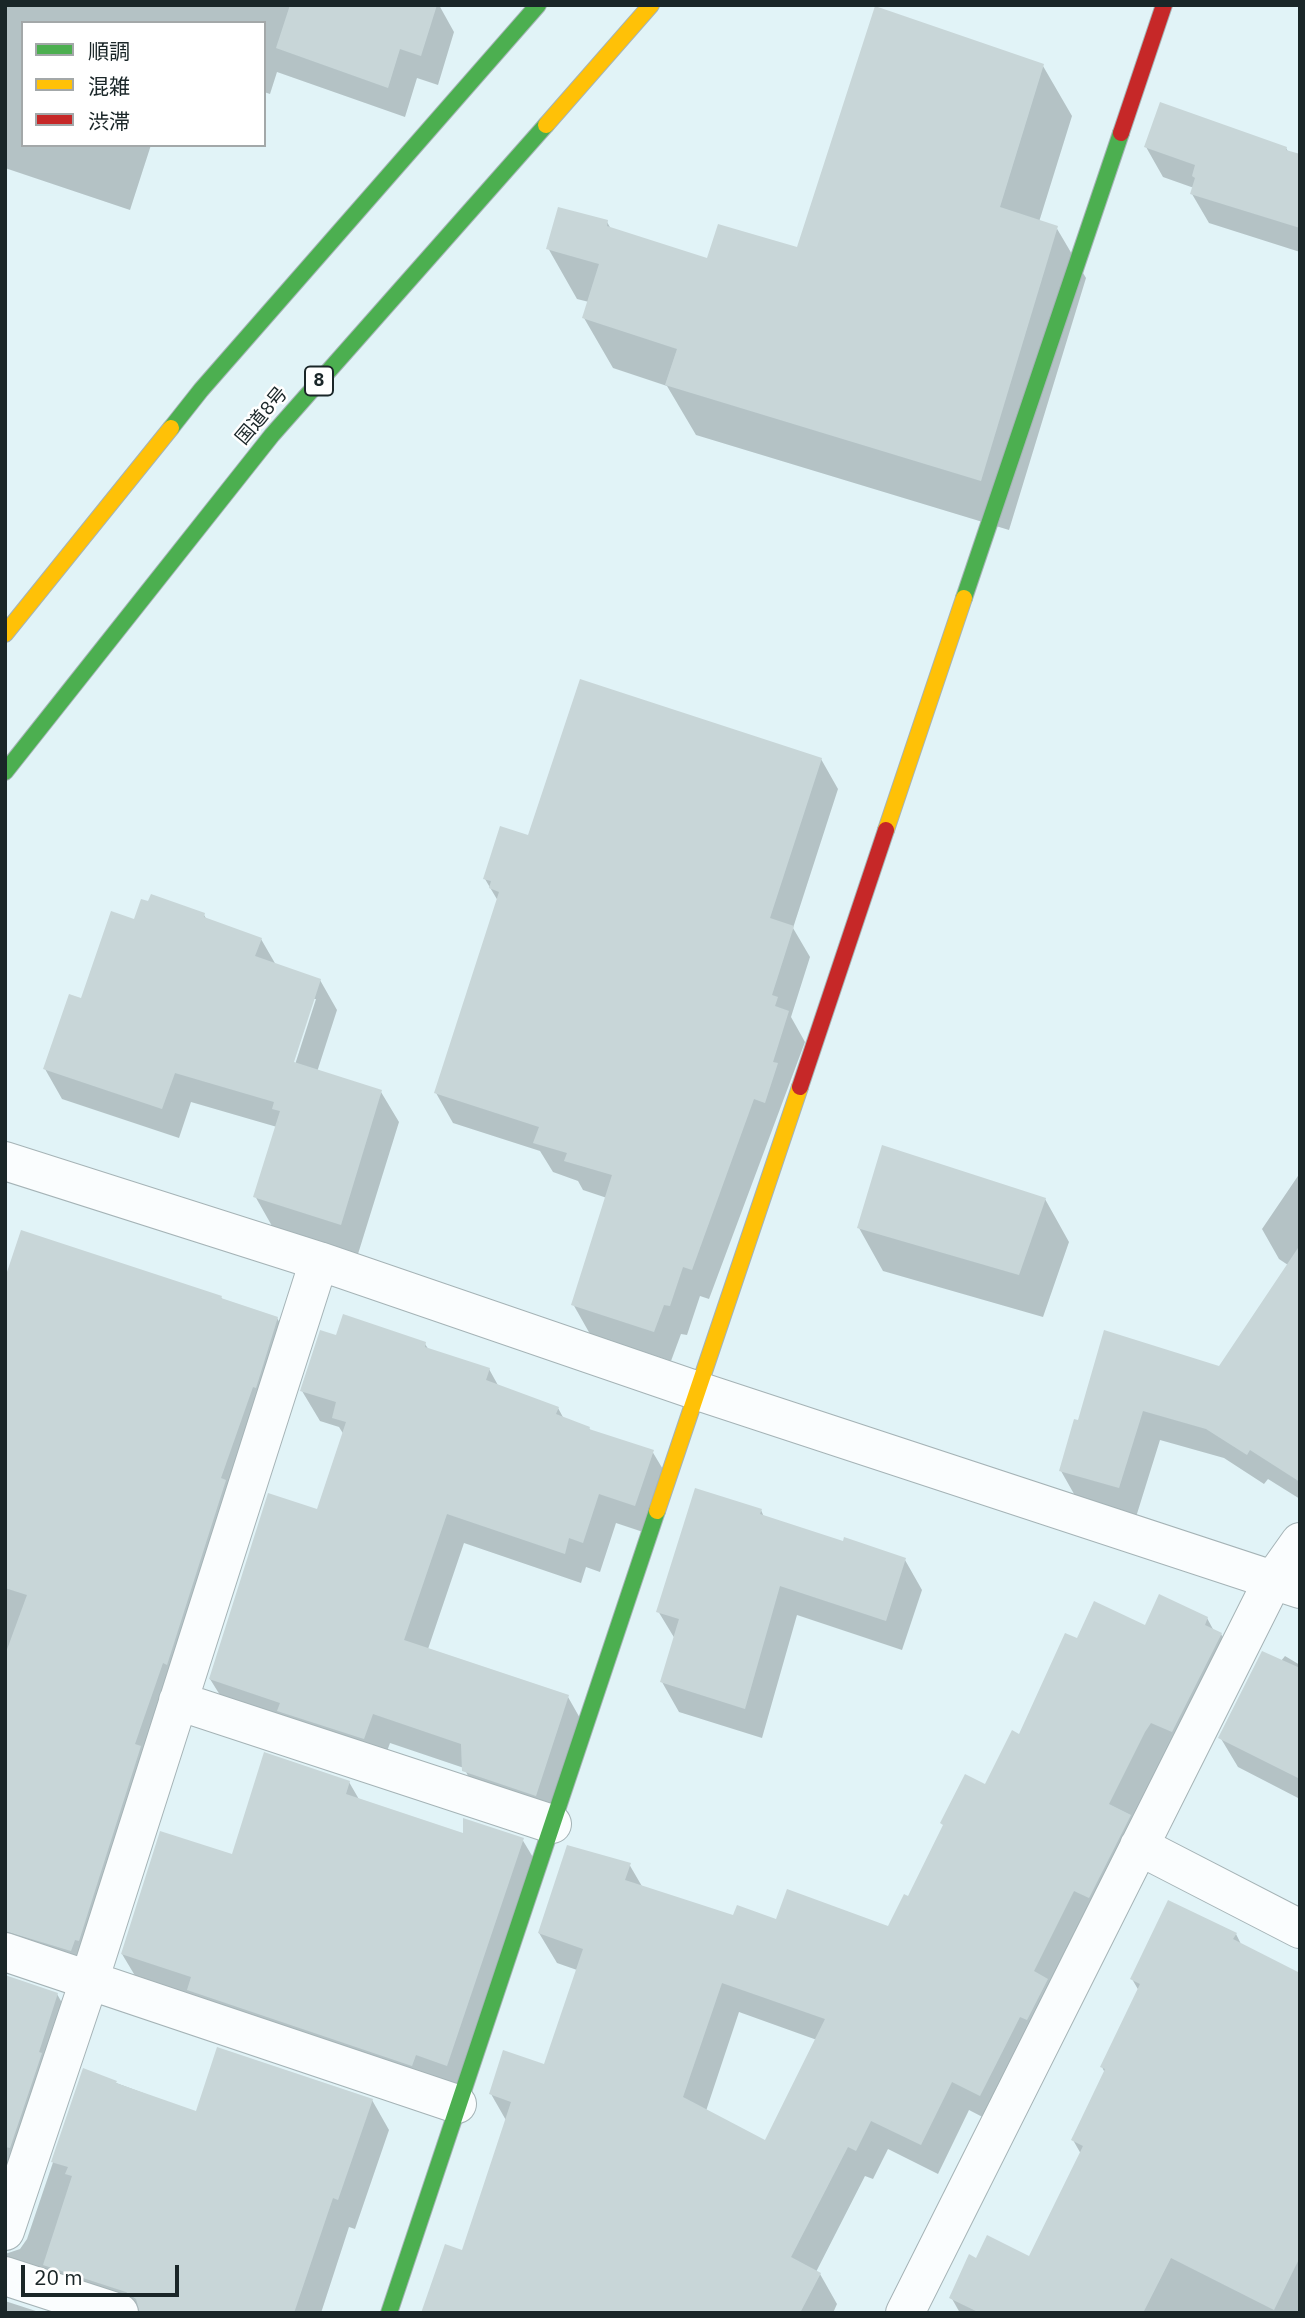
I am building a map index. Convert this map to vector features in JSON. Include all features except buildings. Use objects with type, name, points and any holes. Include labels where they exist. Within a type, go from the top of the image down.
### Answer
[{"type":"main road","points":[[5,634],[201,390],[538,5]]},
{"type":"main road","name":"国道8号","points":[[5,772],[272,435],[651,5]]},
{"type":"main road","points":[[389,2313],[1164,5]]},
{"type":"street","points":[[5,1161],[318,1261],[698,1391],[1286,1584]]},
{"type":"street","points":[[5,2231],[89,1980],[318,1261]]},
{"type":"street","points":[[905,2313],[1139,1846],[1286,1584],[1300,1542]]},
{"type":"street","points":[[178,1701],[552,1824]]},
{"type":"street","points":[[1139,1846],[1300,1930]]},
{"type":"street","points":[[5,1952],[457,2104]]},
{"type":"street","points":[[5,2276],[119,2313]]},
{"type":"traffic: fast","points":[[171,428],[201,390],[538,5]]},
{"type":"traffic: fast","points":[[5,772],[272,435],[546,125]]},
{"type":"traffic: fast","points":[[964,598],[1121,133]]},
{"type":"traffic: fast","points":[[389,2313],[657,1511]]},
{"type":"traffic: slow","points":[[546,125],[651,5]]},
{"type":"traffic: slow","points":[[5,634],[171,428]]},
{"type":"traffic: slow","points":[[886,830],[964,598]]},
{"type":"traffic: slow","points":[[657,1511],[800,1087]]},
{"type":"traffic: jam","points":[[1121,133],[1164,5]]},
{"type":"traffic: jam","points":[[800,1087],[886,830]]}]
